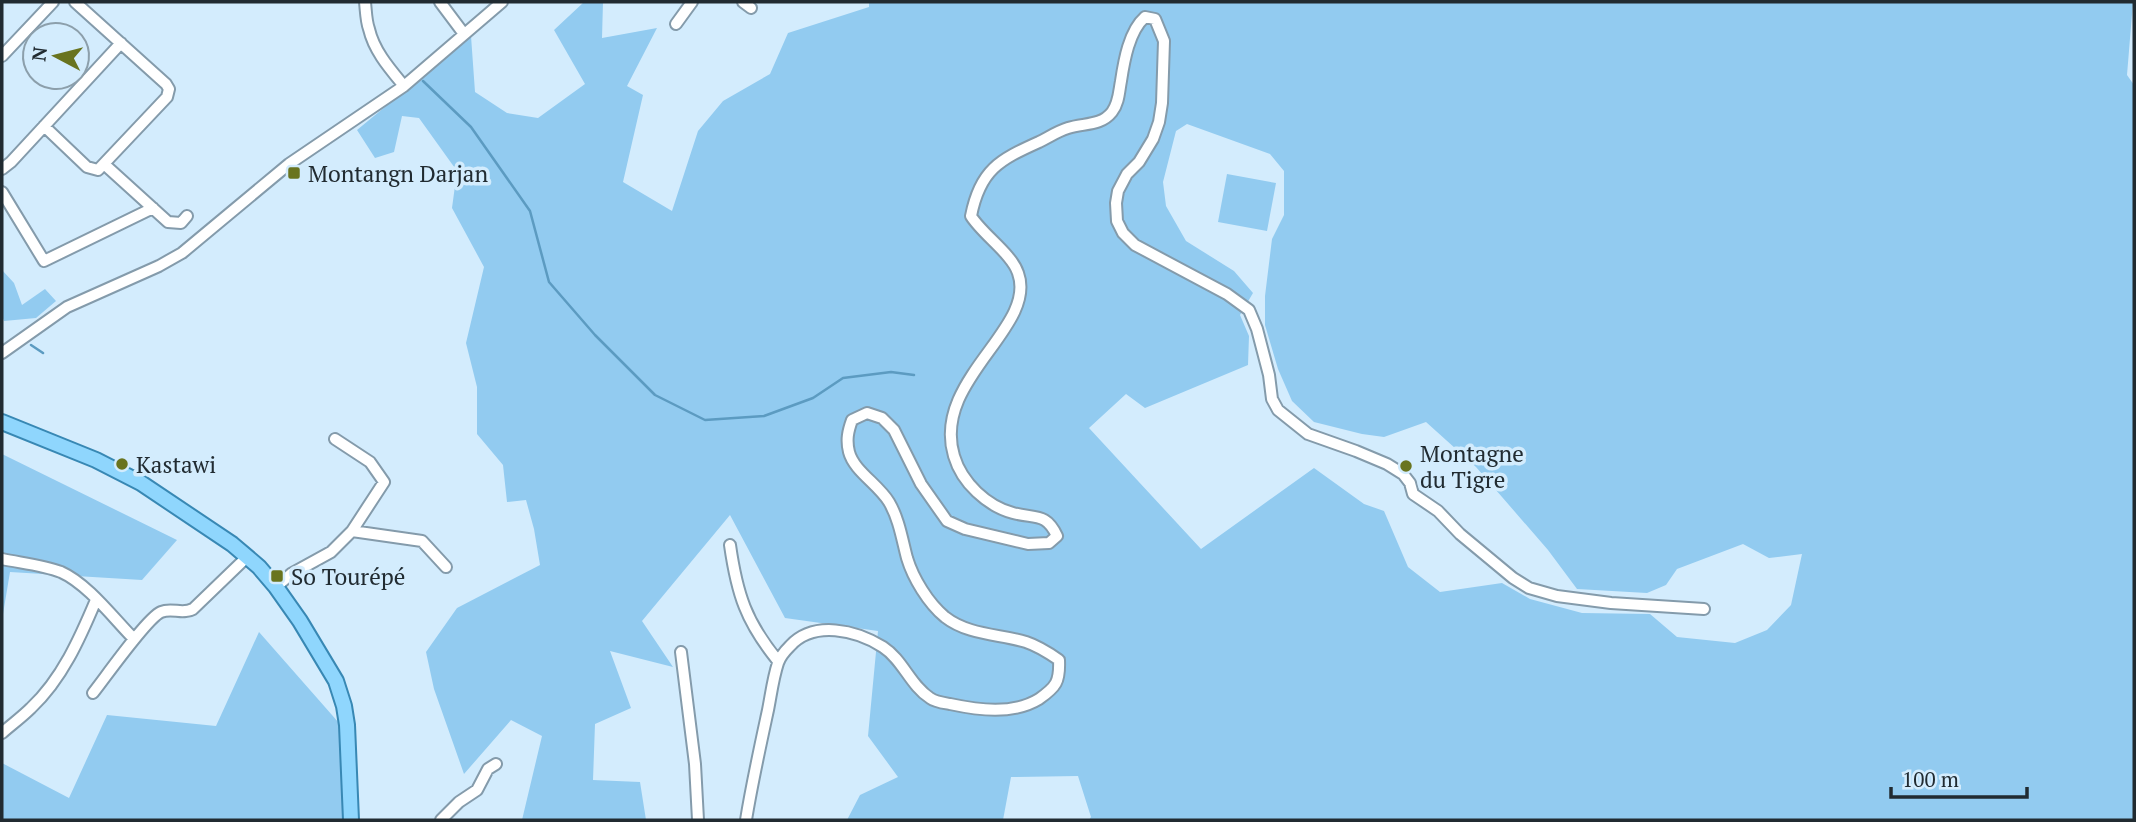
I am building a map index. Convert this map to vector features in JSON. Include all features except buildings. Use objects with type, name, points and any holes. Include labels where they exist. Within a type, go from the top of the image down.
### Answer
[{"type":"main road","points":[[2,422],[96,460],[141,483],[248,556],[276,587],[300,621],[335,681],[344,706],[351,820]]},
{"type":"street","points":[[2,56],[53,2]]},
{"type":"street","points":[[44,126],[87,167],[98,170],[167,97],[169,89],[75,2]]},
{"type":"street","points":[[365,2],[368,28],[373,42],[404,86]]},
{"type":"street","points":[[440,2],[464,34]]},
{"type":"street","points":[[2,353],[67,307],[182,253],[289,164],[404,86],[501,2]]},
{"type":"street","points":[[676,24],[692,2]]},
{"type":"street","points":[[746,820],[778,662],[799,636],[821,629],[840,631],[865,639],[884,648],[897,660],[914,684],[931,700],[955,705],[983,710],[1011,708],[1033,702],[1054,688],[1060,673],[1059,660],[1028,643],[960,626],[943,616],[930,600],[908,561],[897,519],[889,501],[849,454],[847,433],[852,420],[867,413],[882,418],[894,430],[921,484],[947,520],[965,529],[1028,544],[1049,543],[1057,536],[1051,524],[1038,516],[1015,513],[994,506],[960,472],[953,453],[952,412],[964,388],[1010,321],[1020,301],[1021,288],[1018,271],[971,216],[981,183],[1005,157],[1069,128],[1097,123],[1112,113],[1118,101],[1130,43],[1138,23],[1145,17],[1155,19],[1164,41],[1162,103],[1153,139],[1118,191],[1117,221],[1123,233],[1135,245],[1227,294],[1249,310],[1257,329],[1272,398],[1278,410],[1307,434],[1356,451],[1403,474],[1410,483],[1413,494],[1438,511],[1496,565],[1530,588],[1579,600],[1704,609]]},
{"type":"street","points":[[2,169],[121,43]]},
{"type":"street","points":[[104,164],[168,222],[181,223],[187,216]]},
{"type":"street","points":[[2,192],[44,261],[153,208]]},
{"type":"street","points":[[276,587],[291,574],[331,552],[352,531],[384,482],[370,462],[335,439]]},
{"type":"street","points":[[352,531],[422,541],[446,567]]},
{"type":"street","points":[[730,545],[739,596],[760,636],[778,662]]},
{"type":"street","points":[[93,693],[134,639],[161,611],[188,612],[193,609],[248,556]]},
{"type":"street","points":[[2,559],[60,572],[83,587],[134,639]]},
{"type":"street","points":[[2,733],[33,706],[60,673],[80,638],[96,600]]},
{"type":"street","points":[[681,652],[695,764],[698,820]]},
{"type":"street","points":[[441,820],[459,802],[477,790],[488,769],[496,764]]},
{"type":"shaded area","points":[[584,2],[603,2],[602,38],[657,28],[627,86],[643,95],[623,182],[672,211],[698,131],[723,101],[770,74],[788,33],[869,7],[869,2],[2133,2],[2127,75],[2134,85],[2134,820],[1089,820],[1091,817],[1078,776],[1011,777],[1003,820],[847,820],[860,795],[898,777],[868,736],[878,631],[785,618],[730,515],[642,621],[673,667],[610,651],[631,708],[595,724],[593,780],[640,782],[646,820],[522,820],[542,736],[511,720],[464,774],[434,689],[426,652],[457,608],[540,565],[526,500],[507,502],[503,465],[477,434],[477,387],[466,343],[484,267],[452,208],[457,171],[419,118],[402,116],[394,152],[375,158],[357,130],[471,36],[475,92],[507,113],[538,118],[585,84],[554,30]],"holes":[[[1187,124],[1270,154],[1284,171],[1284,215],[1272,239],[1265,296],[1265,325],[1278,369],[1292,401],[1314,422],[1384,437],[1426,422],[1476,467],[1548,550],[1577,589],[1647,593],[1666,585],[1677,569],[1743,544],[1769,558],[1802,554],[1791,605],[1767,630],[1735,643],[1677,637],[1650,614],[1582,613],[1530,599],[1502,583],[1440,592],[1408,567],[1384,511],[1364,504],[1314,468],[1201,549],[1089,428],[1126,394],[1145,408],[1248,365],[1249,336],[1240,315],[1253,293],[1234,271],[1186,241],[1166,206],[1163,182],[1176,131]]]},
{"type":"shaded area","points":[[1227,174],[1276,183],[1267,231],[1218,222]]},
{"type":"shaded area","points":[[2,270],[14,283],[22,305],[45,289],[56,301],[36,318],[4,321]]},
{"type":"shaded area","points":[[2,454],[177,540],[142,580],[10,572],[2,620]]},
{"type":"shaded area","points":[[259,632],[339,723],[349,820],[2,820],[2,763],[69,798],[107,715],[216,726]]},
{"type":"waterway","points":[[423,81],[471,127],[530,211],[549,282],[595,335],[655,395],[705,420],[764,416],[813,398],[843,378],[891,372],[914,375]]},
{"type":"waterway","points":[[31,345],[43,353]]},
{"type":"place","name":"Montangn Darjan","points":[[294,173]]},
{"type":"place","name":"Kastawi","points":[[122,464]]},
{"type":"place","name":"Montagne du Tigre","points":[[1406,466]]},
{"type":"place","name":"So Tourépé","points":[[277,576]]}]
